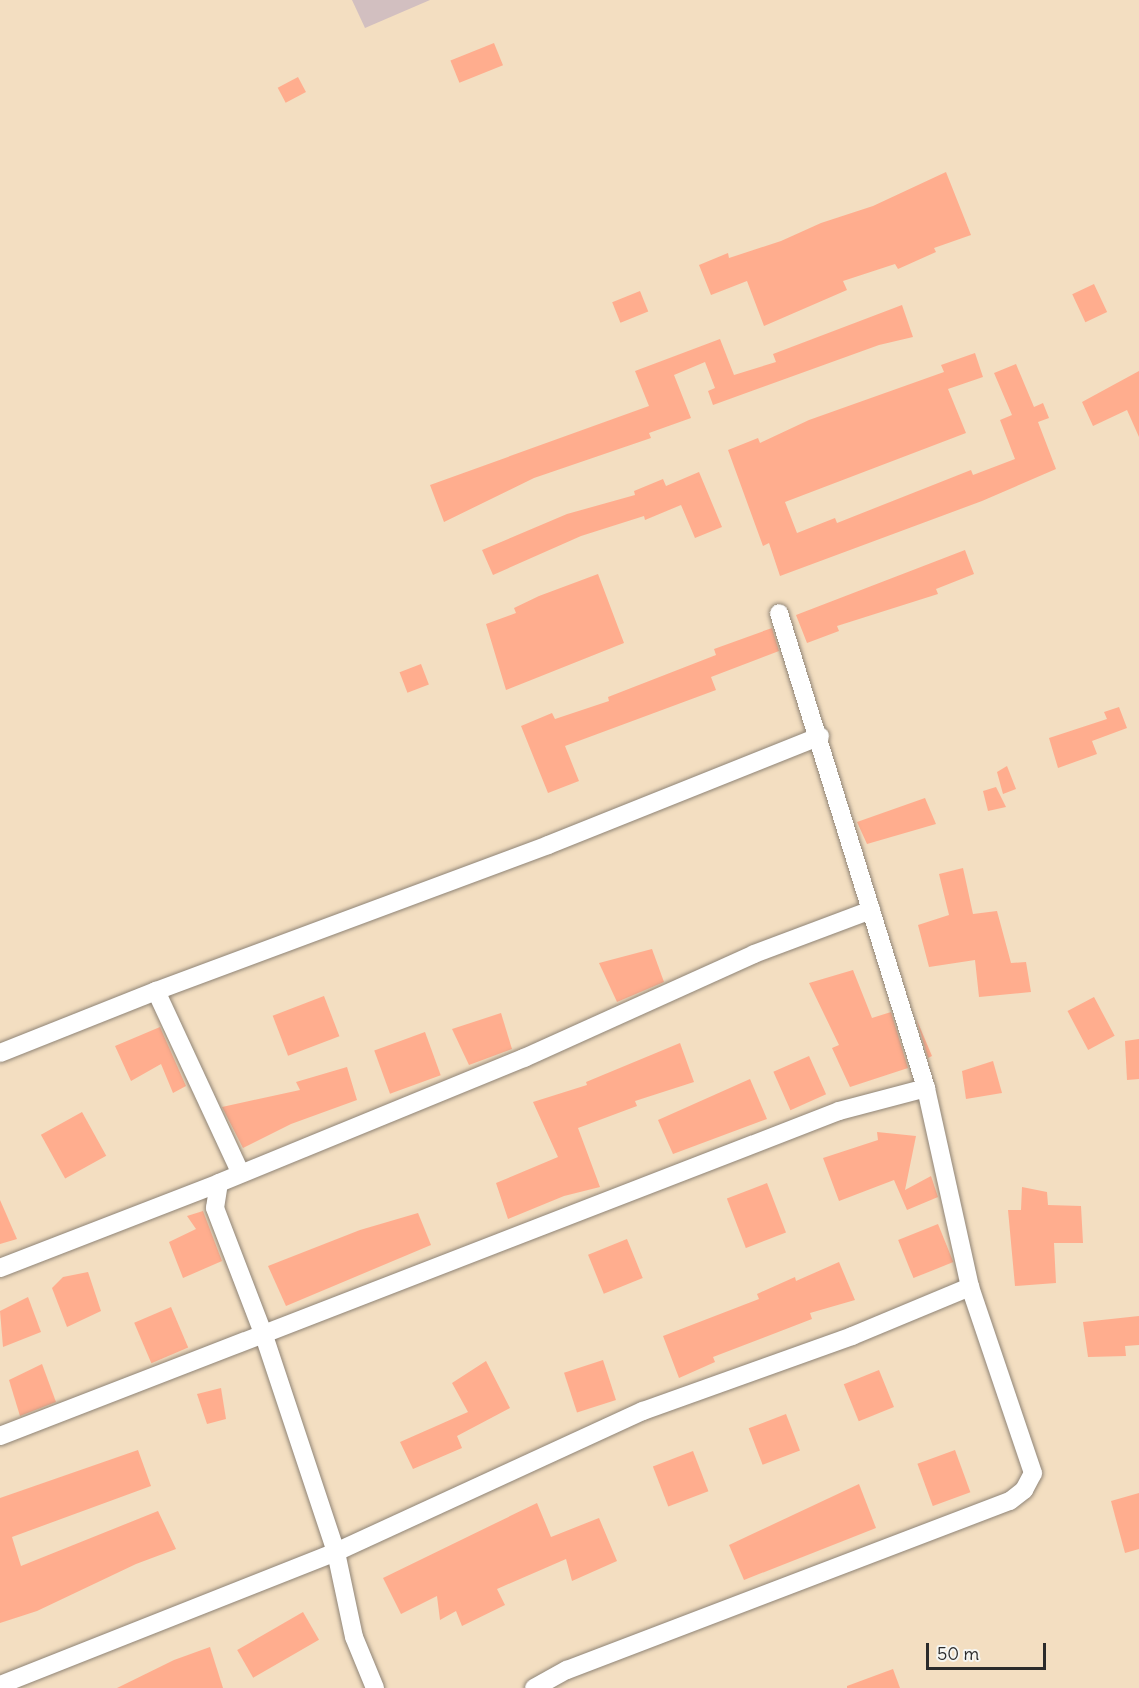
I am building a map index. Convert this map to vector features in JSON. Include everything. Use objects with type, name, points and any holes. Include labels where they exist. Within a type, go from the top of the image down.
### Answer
[{"type":"street","points":[[534,1688],[567,1670],[1010,1501],[1024,1490],[1033,1473],[970,1287],[926,1088],[820,736],[779,613]]},
{"type":"street","points":[[0,1053],[156,991],[548,845],[820,736]]},
{"type":"street","points":[[0,1268],[219,1183],[240,1172],[534,1053],[754,954],[871,910]]},
{"type":"street","points":[[156,991],[240,1172]]},
{"type":"street","points":[[0,1436],[839,1111],[926,1088]]},
{"type":"street","points":[[219,1183],[215,1208],[263,1333],[336,1552],[354,1637],[375,1688]]},
{"type":"street","points":[[0,1685],[336,1552],[643,1411],[852,1336],[970,1287]]},
{"type":"shaded area","points":[[352,0],[430,0],[365,28]]},
{"type":"building","points":[[494,43],[503,65],[459,83],[450,61]]},
{"type":"building","points":[[298,77],[306,92],[286,103],[278,88]]},
{"type":"building","points":[[946,172],[971,235],[934,248],[936,252],[898,269],[895,264],[843,281],[847,290],[764,326],[747,281],[711,295],[699,265],[728,253],[729,258],[781,241],[821,223],[873,206]]},
{"type":"building","points":[[1094,284],[1107,312],[1085,322],[1072,294]]},
{"type":"building","points":[[640,291],[648,311],[620,323],[612,302]]},
{"type":"building","points":[[902,305],[913,337],[879,345],[713,405],[708,391],[715,388],[705,362],[674,375],[691,418],[649,433],[651,438],[534,478],[444,522],[430,485],[649,406],[635,371],[720,339],[734,375],[776,362],[773,354]]},
{"type":"building","points":[[975,353],[983,377],[948,389],[966,433],[785,502],[797,533],[835,518],[837,523],[971,470],[973,475],[1015,459],[1000,420],[1012,415],[994,373],[1016,364],[1034,407],[1043,403],[1049,418],[1038,422],[1056,469],[982,501],[780,576],[769,543],[763,546],[728,450],[758,438],[760,443],[809,420],[944,372],[941,365]]},
{"type":"building","points":[[1139,371],[1139,437],[1127,410],[1093,426],[1082,402]]},
{"type":"building","points":[[699,472],[722,527],[695,538],[681,505],[645,520],[644,516],[581,536],[493,575],[482,550],[567,514],[635,495],[634,491],[663,479],[666,486]]},
{"type":"building","points":[[965,550],[974,574],[936,589],[938,594],[837,626],[839,631],[807,643],[796,615]]},
{"type":"building","points":[[598,574],[624,643],[506,690],[486,624],[516,613],[514,608],[539,596]]},
{"type":"building","points":[[772,628],[779,651],[711,677],[716,690],[565,746],[579,781],[548,793],[521,726],[552,713],[555,719],[609,701],[608,697],[716,655],[714,649]]},
{"type":"building","points":[[421,664],[429,685],[407,693],[400,672]]},
{"type":"building","points":[[1119,707],[1127,728],[1092,741],[1097,754],[1058,768],[1049,738],[1107,719],[1104,712]]},
{"type":"building","points":[[1007,766],[1016,789],[1003,794],[997,772]]},
{"type":"building","points":[[996,787],[1006,807],[988,811],[983,791]]},
{"type":"building","points":[[925,798],[936,824],[867,844],[857,822]]},
{"type":"building","points":[[963,868],[973,914],[997,911],[1011,963],[1026,962],[1031,992],[979,997],[975,960],[929,967],[918,925],[949,915],[939,874]]},
{"type":"building","points":[[652,949],[664,982],[617,1002],[599,963]]},
{"type":"building","points":[[853,970],[872,1018],[891,1012],[908,1068],[850,1087],[832,1048],[839,1045],[809,983]]},
{"type":"building","points":[[324,996],[339,1036],[288,1056],[273,1016]]},
{"type":"building","points":[[1094,997],[1115,1036],[1088,1050],[1068,1011]]},
{"type":"building","points":[[501,1013],[512,1049],[469,1065],[452,1029]]},
{"type":"building","points":[[916,1018],[932,1056],[928,1058]]},
{"type":"building","points":[[160,1027],[186,1086],[173,1093],[161,1064],[131,1081],[115,1046]]},
{"type":"building","points":[[425,1032],[441,1075],[390,1094],[374,1050]]},
{"type":"building","points":[[1139,1039],[1139,1079],[1127,1080],[1125,1041]]},
{"type":"building","points":[[680,1043],[694,1082],[635,1101],[637,1106],[578,1128],[600,1187],[564,1196],[508,1219],[496,1183],[558,1157],[533,1102],[587,1085],[586,1082]]},
{"type":"building","points":[[809,1056],[826,1094],[790,1110],[773,1072]]},
{"type":"building","points":[[993,1061],[1002,1093],[966,1099],[962,1071]]},
{"type":"building","points":[[347,1067],[357,1100],[291,1124],[243,1148],[222,1107],[300,1090],[296,1082]]},
{"type":"building","points":[[750,1079],[767,1119],[673,1154],[658,1120]]},
{"type":"building","points":[[82,1112],[106,1156],[65,1179],[41,1135]]},
{"type":"building","points":[[877,1132],[916,1136],[905,1190],[931,1176],[938,1197],[907,1210],[894,1180],[839,1201],[823,1158],[878,1140]]},
{"type":"building","points":[[767,1183],[786,1232],[746,1248],[727,1198]]},
{"type":"building","points":[[1022,1187],[1047,1192],[1048,1205],[1081,1206],[1083,1243],[1054,1243],[1056,1283],[1015,1286],[1008,1210],[1021,1210]]},
{"type":"building","points":[[0,1200],[17,1239],[0,1244]]},
{"type":"building","points":[[203,1211],[222,1261],[183,1278],[169,1242],[196,1229],[187,1216]]},
{"type":"building","points":[[418,1213],[431,1245],[286,1306],[268,1266],[360,1230]]},
{"type":"building","points":[[938,1224],[953,1262],[913,1278],[898,1240]]},
{"type":"building","points":[[627,1239],[643,1278],[604,1294],[588,1255]]},
{"type":"building","points":[[839,1262],[855,1300],[810,1313],[812,1319],[713,1357],[715,1362],[679,1378],[663,1336],[759,1299],[757,1294],[795,1277],[796,1281]]},
{"type":"building","points":[[88,1272],[101,1311],[67,1327],[52,1288],[63,1277]]},
{"type":"building","points":[[28,1297],[41,1332],[3,1347],[0,1311]]},
{"type":"building","points":[[171,1307],[188,1348],[151,1363],[134,1323]]},
{"type":"building","points":[[1139,1316],[1139,1345],[1125,1346],[1126,1356],[1088,1357],[1083,1322]]},
{"type":"building","points":[[603,1360],[616,1400],[577,1413],[564,1373]]},
{"type":"building","points":[[486,1361],[510,1408],[457,1436],[462,1448],[413,1469],[400,1442],[468,1412],[452,1383]]},
{"type":"building","points":[[42,1364],[56,1402],[20,1416],[9,1380]]},
{"type":"building","points":[[879,1370],[894,1407],[859,1421],[844,1384]]},
{"type":"building","points":[[221,1388],[226,1419],[207,1424],[197,1394]]},
{"type":"building","points":[[786,1414],[800,1450],[763,1465],[749,1428]]},
{"type":"building","points":[[138,1450],[151,1486],[12,1537],[21,1566],[158,1511],[176,1549],[136,1564],[37,1611],[0,1623],[0,1498]]},
{"type":"building","points":[[955,1450],[970,1492],[933,1506],[917,1464]]},
{"type":"building","points":[[693,1451],[708,1491],[668,1507],[653,1466]]},
{"type":"building","points":[[859,1484],[876,1528],[744,1580],[729,1545]]},
{"type":"building","points":[[1139,1493],[1139,1549],[1125,1553],[1111,1501]]},
{"type":"building","points":[[537,1503],[551,1537],[599,1518],[617,1561],[572,1581],[566,1559],[497,1589],[505,1605],[462,1626],[456,1611],[440,1620],[437,1596],[401,1614],[383,1578]]},
{"type":"building","points":[[303,1612],[319,1640],[253,1678],[237,1650]]},
{"type":"building","points":[[210,1647],[223,1688],[117,1688],[174,1660]]},
{"type":"building","points":[[893,1669],[900,1688],[847,1688],[847,1686]]}]
